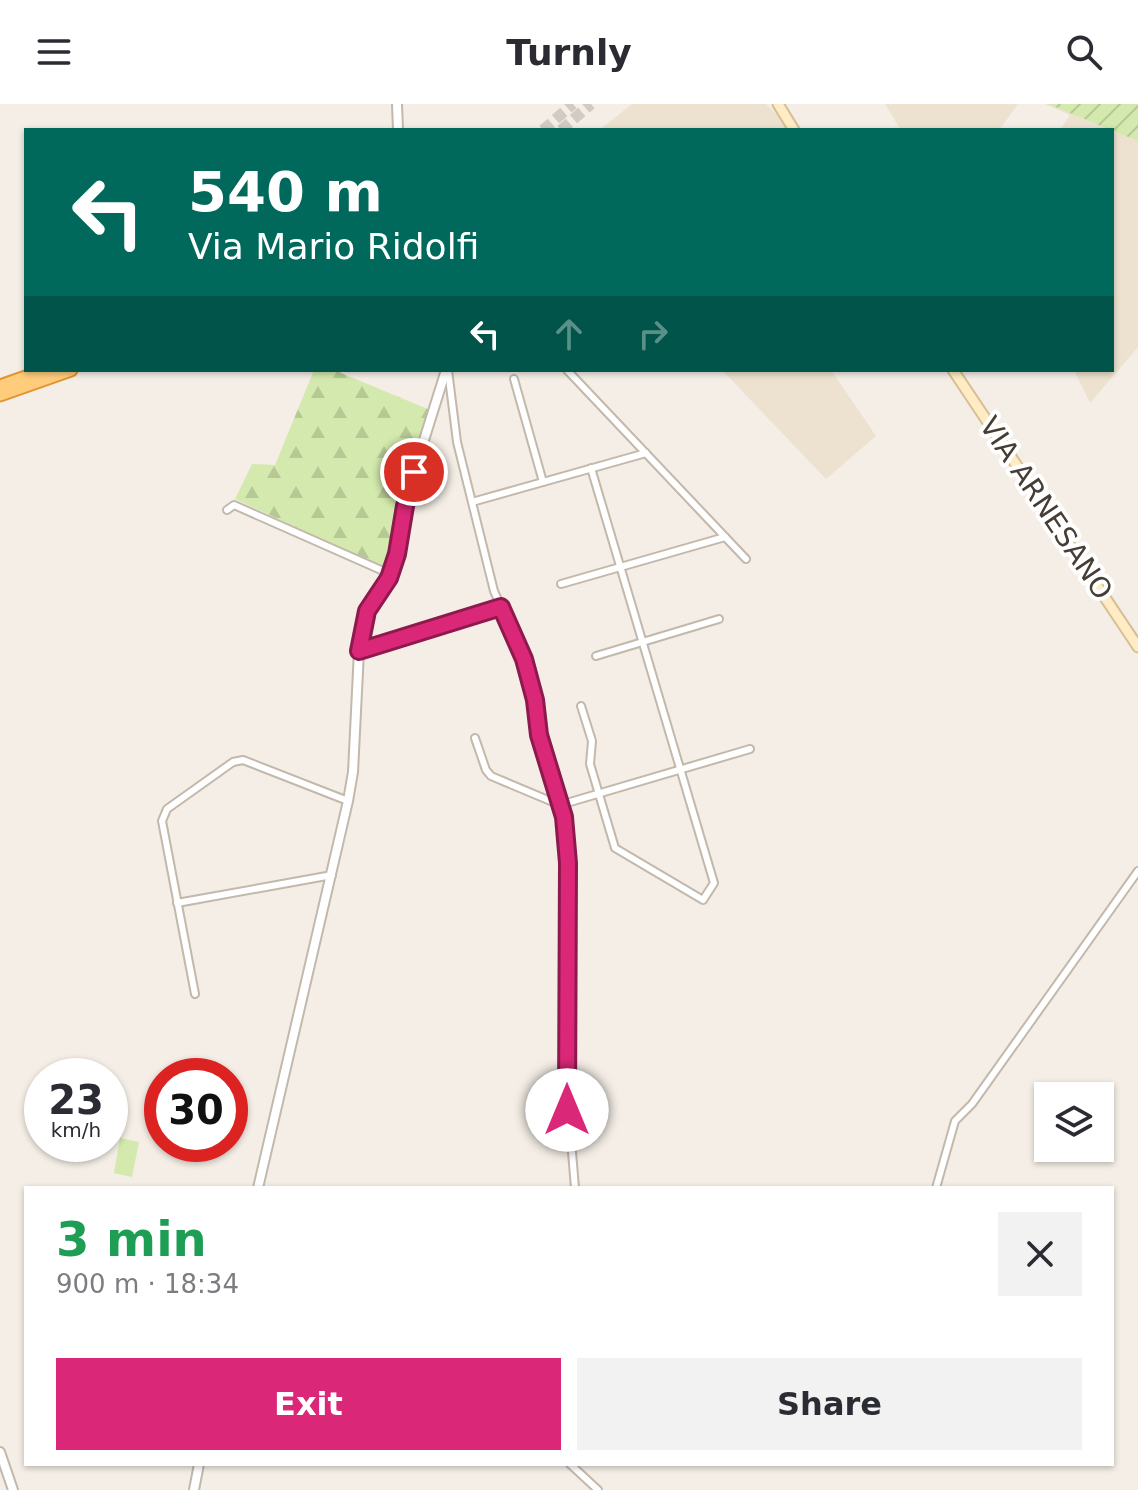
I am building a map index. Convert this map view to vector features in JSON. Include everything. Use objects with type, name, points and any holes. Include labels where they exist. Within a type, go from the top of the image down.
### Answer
[{"type":"highway","points":[[0,386],[39,372]]},
{"type":"highway","points":[[0,395],[65,372]]},
{"type":"main road","points":[[778,104],[793,128]]},
{"type":"main road","name":"VIA ARNESANO","points":[[954,372],[1138,647]]},
{"type":"street","points":[[397,104],[398,128]]},
{"type":"street","points":[[258,1186],[348,801],[353,772],[359,651],[367,611],[377,599],[397,554],[414,472],[446,372]]},
{"type":"street","points":[[447,372],[457,442],[494,591],[524,659],[535,700],[539,735],[564,817],[568,863],[567,1139],[572,1152],[575,1186]]},
{"type":"street","points":[[569,372],[746,559]]},
{"type":"street","points":[[514,379],[543,482]]},
{"type":"street","points":[[472,502],[646,453]]},
{"type":"street","points":[[581,706],[592,741],[590,764],[615,848],[703,900],[714,883],[591,468]]},
{"type":"street","points":[[227,510],[234,505],[390,574]]},
{"type":"street","points":[[561,584],[725,537]]},
{"type":"street","points":[[359,651],[501,607]]},
{"type":"street","points":[[596,656],[719,619]]},
{"type":"street","points":[[475,738],[491,776],[560,805],[750,749]]},
{"type":"street","points":[[195,994],[163,814],[233,762],[243,760],[348,801]]},
{"type":"street","points":[[937,1186],[955,1121],[989,1081],[1138,871]]},
{"type":"street","points":[[177,903],[332,875]]},
{"type":"street","points":[[0,1452],[13,1490]]},
{"type":"street","points":[[194,1490],[199,1466]]},
{"type":"street","points":[[572,1466],[598,1490]]},
{"type":"shaded area","points":[[632,104],[766,104],[790,128],[602,128]]},
{"type":"shaded area","points":[[885,104],[1018,104],[1000,128],[900,128]]},
{"type":"shaded area","points":[[1045,104],[1138,104],[1138,347],[1090,403],[1075,372],[1114,372],[1114,128],[1061,128],[1070,115]]},
{"type":"shaded area","points":[[724,372],[832,372],[876,436],[826,479]]},
{"type":"green space","points":[[1048,104],[1138,104],[1138,141],[1114,131],[1114,128],[1106,128]]},
{"type":"green space","points":[[313,372],[339,372],[430,410],[405,489],[395,553],[388,570],[235,499],[252,464],[275,465]]},
{"type":"green space","points":[[128,1140],[139,1142],[132,1177],[114,1173],[116,1162],[128,1162]]},
{"type":"tunnel","points":[[545,128],[573,104]]},
{"type":"tunnel","points":[[563,128],[591,104]]},
{"type":"route","points":[[414,472],[397,554],[389,578],[367,611],[359,651],[501,607],[508,622],[524,659],[547,767],[564,817],[568,863],[567,1110]]}]
